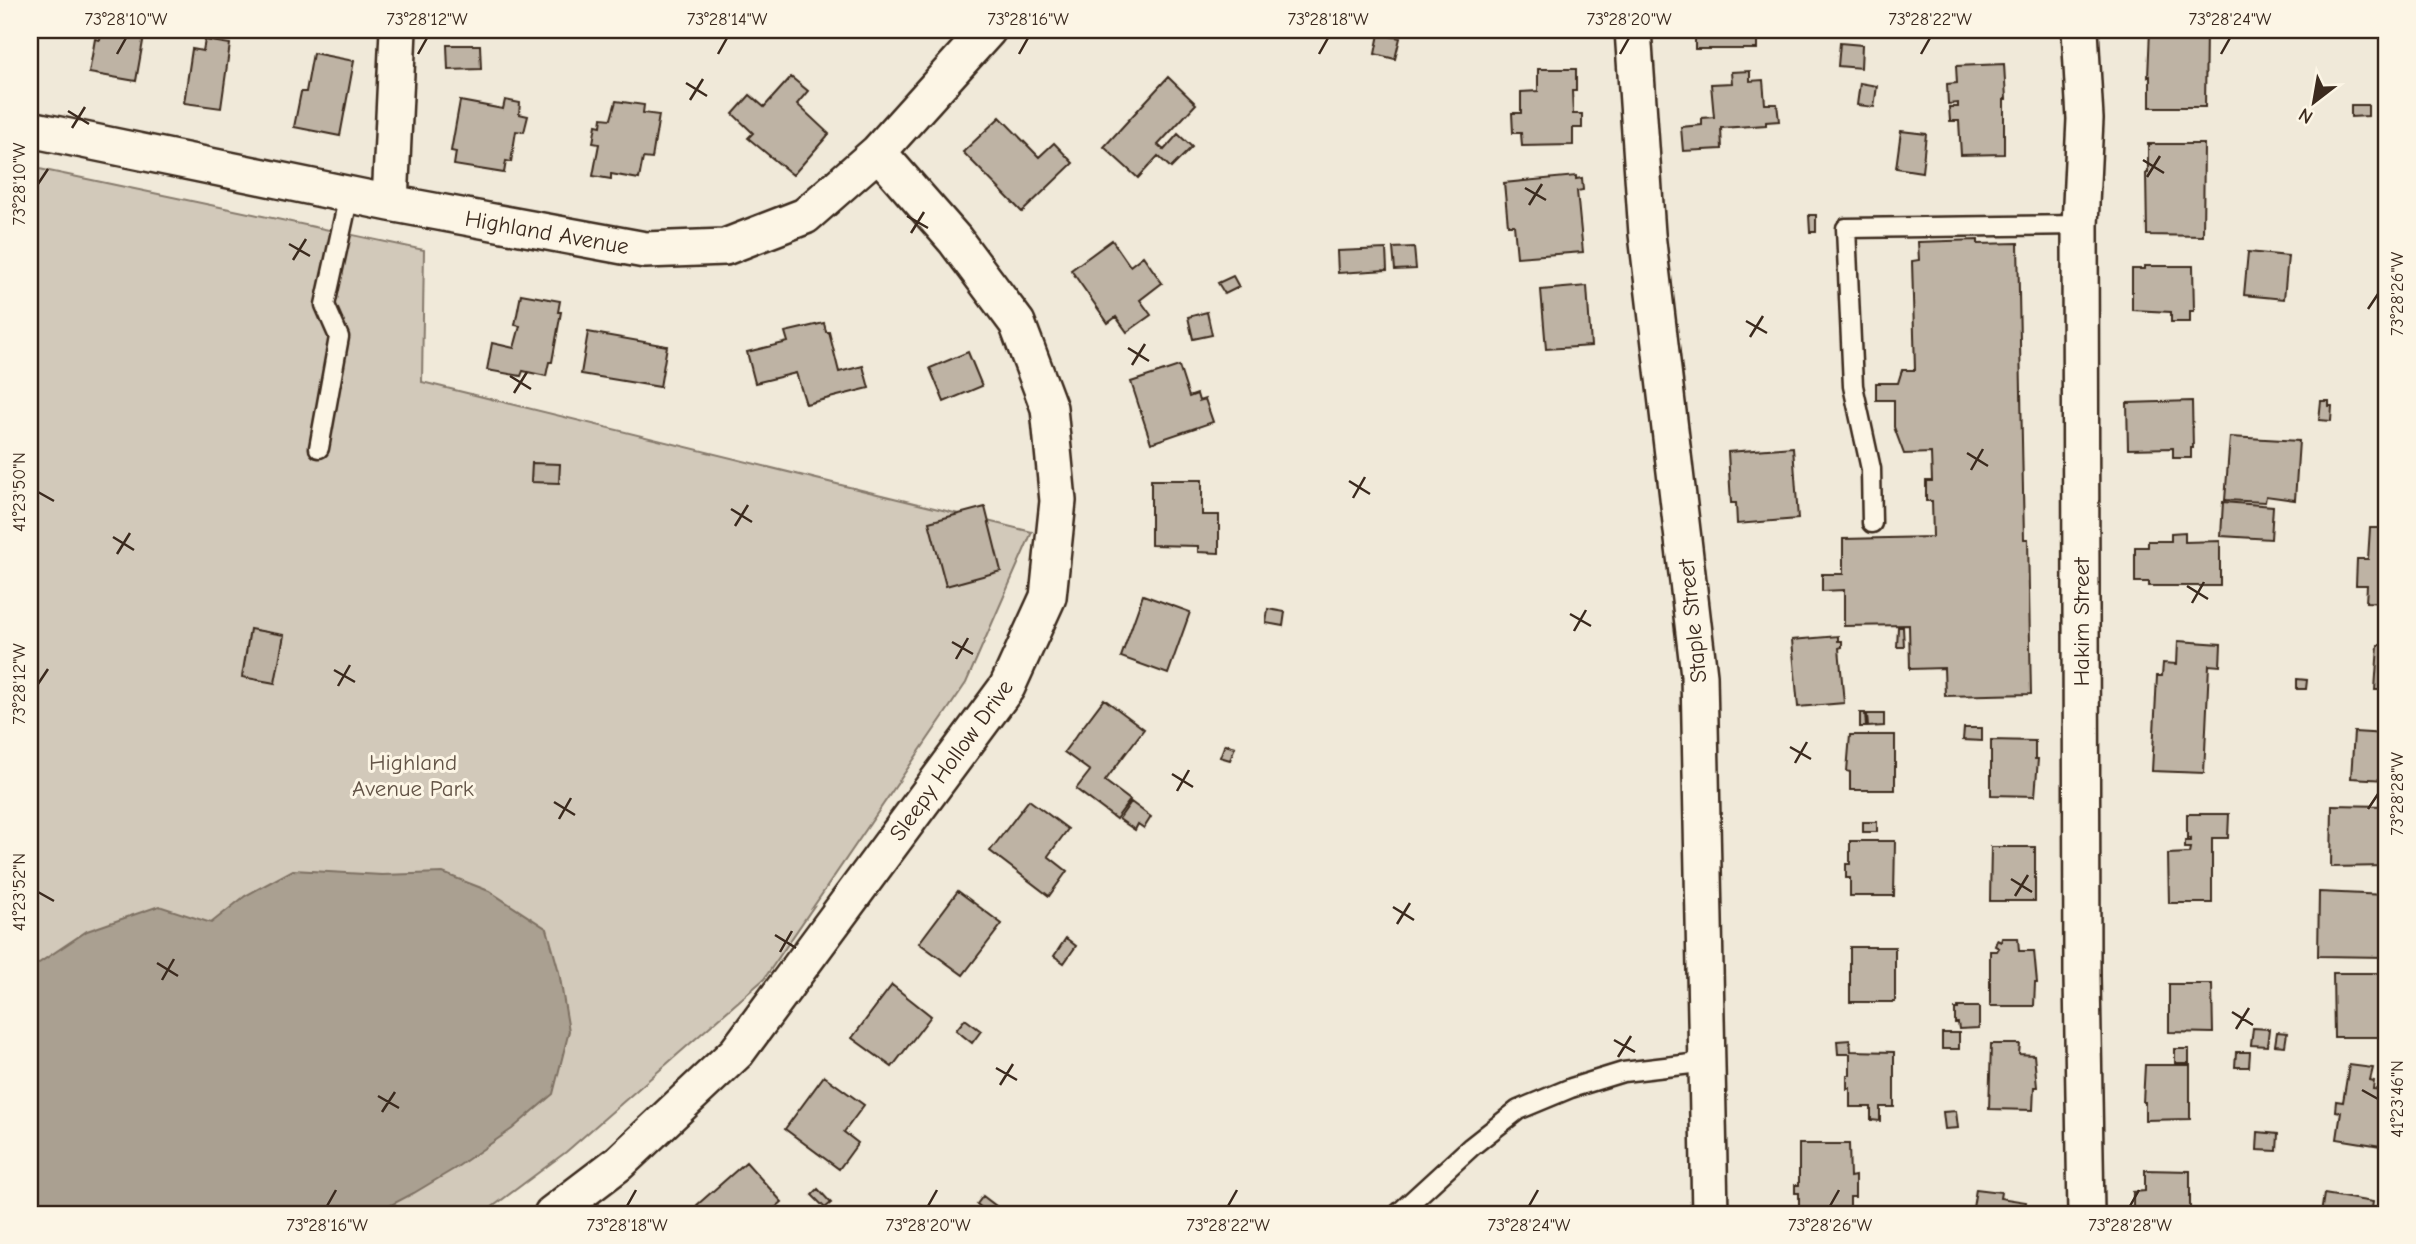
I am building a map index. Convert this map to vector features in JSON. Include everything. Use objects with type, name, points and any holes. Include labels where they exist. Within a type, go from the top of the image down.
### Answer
[{"type":"street","points":[[390,203],[398,30]]},
{"type":"street","name":"Highland Avenue","points":[[30,129],[349,195],[645,250],[725,247],[805,216],[878,152],[988,30]]},
{"type":"street","name":"Staple Street","points":[[1633,30],[1647,234],[1699,675],[1710,1214]]},
{"type":"street","name":"Hakim Street","points":[[2080,30],[2085,119],[2080,225],[2082,977],[2087,1214]]},
{"type":"street","name":"Sleepy Hollow Drive","points":[[552,1214],[619,1163],[737,1052],[1007,687],[1048,597],[1058,501],[1049,408],[1017,323],[955,240],[878,152]]},
{"type":"lane","points":[[319,448],[339,337],[325,306],[349,195]]},
{"type":"lane","points":[[1872,523],[1871,469],[1853,386],[1846,228],[2080,225]]},
{"type":"lane","points":[[1398,1214],[1471,1147],[1518,1110],[1572,1088],[1623,1072],[1708,1062]]},
{"type":"green space","name":"Highland Avenue Park","points":[[30,167],[424,250],[422,382],[1032,532],[966,683],[764,979],[566,1152],[483,1214],[30,1214]]},
{"type":"shaded area","points":[[293,870],[382,875],[443,873],[489,891],[547,929],[559,972],[569,1031],[553,1094],[512,1129],[454,1169],[374,1214],[30,1214],[30,969],[87,931],[159,906],[211,923],[245,896]]},
{"type":"building","points":[[102,30],[145,30],[136,81],[89,73],[95,39],[100,40]]},
{"type":"building","points":[[1695,30],[1757,30],[1757,49],[1695,49]]},
{"type":"building","points":[[2150,30],[2206,30],[2205,107],[2150,107]]},
{"type":"building","points":[[1379,34],[1400,38],[1395,59],[1375,54]]},
{"type":"building","points":[[205,40],[230,44],[221,108],[184,103],[192,49],[203,51]]},
{"type":"building","points":[[1840,43],[1862,45],[1861,68],[1838,66]]},
{"type":"building","points":[[447,45],[480,45],[481,69],[448,70]]},
{"type":"building","points":[[313,53],[354,61],[340,136],[294,127],[301,92],[306,92]]},
{"type":"building","points":[[2004,64],[2004,154],[1961,155],[1959,121],[1950,121],[1949,107],[1958,107],[1958,103],[1948,104],[1947,84],[1957,83],[1956,66]]},
{"type":"building","points":[[1538,69],[1576,69],[1576,91],[1572,91],[1573,114],[1582,114],[1582,128],[1573,128],[1573,145],[1522,146],[1521,133],[1513,133],[1512,113],[1521,113],[1521,92],[1538,91]]},
{"type":"building","points":[[1750,71],[1750,81],[1763,80],[1765,104],[1777,104],[1779,121],[1766,122],[1766,125],[1721,128],[1722,149],[1683,151],[1681,127],[1702,125],[1702,118],[1714,117],[1711,84],[1732,83],[1731,72]]},
{"type":"building","points":[[791,77],[808,91],[797,104],[829,134],[793,175],[748,138],[753,133],[733,114],[750,95],[764,107]]},
{"type":"building","points":[[1168,77],[1196,104],[1158,145],[1164,150],[1178,134],[1192,147],[1171,168],[1158,156],[1138,178],[1104,147]]},
{"type":"building","points":[[1860,83],[1877,86],[1874,107],[1857,105]]},
{"type":"building","points":[[505,100],[520,103],[519,114],[528,116],[524,132],[516,131],[511,162],[506,161],[504,173],[454,165],[456,152],[451,151],[460,101],[503,109]]},
{"type":"building","points":[[616,101],[644,105],[643,113],[659,115],[652,159],[643,158],[639,179],[611,174],[611,179],[593,176],[599,144],[593,143],[596,125],[601,126],[602,118],[611,119]]},
{"type":"building","points":[[2351,105],[2368,105],[2368,116],[2351,117]]},
{"type":"building","points":[[1000,117],[1039,157],[1054,143],[1073,163],[1022,212],[963,152]]},
{"type":"building","points":[[1901,131],[1926,134],[1922,172],[1896,168]]},
{"type":"building","points":[[2148,144],[2204,144],[2203,236],[2147,235]]},
{"type":"building","points":[[1576,176],[1576,179],[1582,178],[1583,190],[1577,191],[1583,252],[1517,257],[1514,225],[1508,225],[1504,183]]},
{"type":"building","points":[[1809,215],[1816,215],[1816,232],[1810,232]]},
{"type":"building","points":[[1112,240],[1130,266],[1143,256],[1162,283],[1140,300],[1151,315],[1127,332],[1116,317],[1108,323],[1071,270]]},
{"type":"building","points":[[1978,240],[1978,244],[2018,243],[2024,539],[2028,539],[2031,694],[1945,696],[1944,668],[1910,669],[1909,625],[1844,626],[1844,590],[1822,591],[1822,574],[1843,574],[1843,539],[1933,537],[1932,501],[1926,501],[1926,481],[1932,481],[1931,453],[1904,454],[1894,427],[1894,400],[1876,400],[1876,383],[1898,383],[1902,370],[1915,370],[1912,261],[1919,260],[1918,242]]},
{"type":"building","points":[[1414,247],[1416,269],[1395,270],[1393,248]]},
{"type":"building","points":[[1386,249],[1387,270],[1338,273],[1337,251]]},
{"type":"building","points":[[2248,252],[2288,256],[2284,299],[2244,295]]},
{"type":"building","points":[[2145,266],[2193,266],[2194,311],[2190,311],[2190,322],[2171,322],[2171,312],[2132,310],[2132,269],[2145,269]]},
{"type":"building","points":[[1233,276],[1239,287],[1225,294],[1218,283]]},
{"type":"building","points":[[1587,286],[1591,346],[1546,349],[1541,290]]},
{"type":"building","points":[[521,294],[560,301],[558,312],[561,312],[552,362],[549,362],[546,376],[523,371],[521,376],[487,370],[492,343],[514,348],[520,326],[515,325]]},
{"type":"building","points":[[1207,312],[1212,335],[1193,339],[1188,317]]},
{"type":"building","points":[[824,323],[826,332],[829,332],[839,372],[863,366],[869,388],[806,404],[796,373],[755,383],[747,352],[788,342],[785,332]]},
{"type":"building","points":[[588,332],[667,346],[660,387],[581,374]]},
{"type":"building","points":[[968,352],[982,386],[944,402],[930,368]]},
{"type":"building","points":[[1179,366],[1189,397],[1197,394],[1199,401],[1205,399],[1213,422],[1151,443],[1131,382]]},
{"type":"building","points":[[2192,401],[2191,458],[2173,458],[2173,448],[2128,449],[2127,403]]},
{"type":"building","points":[[2321,401],[2329,401],[2329,406],[2332,406],[2331,421],[2319,420]]},
{"type":"building","points":[[2230,437],[2299,441],[2295,500],[2266,496],[2265,502],[2225,500]]},
{"type":"building","points":[[1793,447],[1798,519],[1737,524],[1736,503],[1731,503],[1728,452]]},
{"type":"building","points":[[532,463],[560,464],[559,483],[531,482]]},
{"type":"building","points":[[1151,480],[1202,480],[1202,515],[1219,515],[1219,553],[1198,552],[1198,546],[1151,545]]},
{"type":"building","points":[[2223,502],[2273,506],[2271,539],[2221,536]]},
{"type":"building","points":[[985,507],[1001,571],[946,586],[929,522]]},
{"type":"building","points":[[2370,528],[2386,528],[2386,603],[2366,602],[2367,585],[2356,585],[2357,559],[2368,559]]},
{"type":"building","points":[[2185,532],[2185,542],[2220,541],[2220,586],[2149,586],[2149,582],[2135,582],[2135,547],[2148,547],[2148,541],[2171,541],[2171,533]]},
{"type":"building","points":[[1143,595],[1190,612],[1168,674],[1121,657]]},
{"type":"building","points":[[1268,609],[1285,612],[1283,626],[1266,623]]},
{"type":"building","points":[[1898,627],[1903,627],[1904,647],[1897,647]]},
{"type":"building","points":[[250,629],[284,635],[275,683],[242,677]]},
{"type":"building","points":[[1838,636],[1838,641],[1842,641],[1842,647],[1839,648],[1844,703],[1798,707],[1792,640]]},
{"type":"building","points":[[2178,641],[2221,644],[2220,666],[2209,665],[2204,773],[2152,771],[2157,676],[2162,676],[2163,663],[2177,664]]},
{"type":"building","points":[[2378,645],[2386,645],[2386,690],[2375,690]]},
{"type":"building","points":[[2297,679],[2307,680],[2306,689],[2297,689]]},
{"type":"building","points":[[1104,699],[1144,729],[1105,781],[1130,800],[1116,819],[1076,789],[1090,771],[1064,752]]},
{"type":"building","points":[[1860,713],[1865,713],[1866,727],[1860,727]]},
{"type":"building","points":[[1867,714],[1884,714],[1884,726],[1868,727]]},
{"type":"building","points":[[1964,728],[1982,728],[1982,741],[1963,740]]},
{"type":"building","points":[[2354,732],[2386,734],[2386,780],[2351,778]]},
{"type":"building","points":[[1850,735],[1895,735],[1895,790],[1850,790],[1850,772],[1847,771]]},
{"type":"building","points":[[1991,740],[2035,741],[2035,759],[2038,759],[2035,796],[1991,795]]},
{"type":"building","points":[[1225,744],[1235,747],[1230,760],[1220,757]]},
{"type":"building","points":[[1029,800],[1068,829],[1048,856],[1067,871],[1049,896],[990,851]]},
{"type":"building","points":[[1131,802],[1151,817],[1144,828],[1138,824],[1135,830],[1119,819]]},
{"type":"building","points":[[2332,805],[2386,806],[2386,866],[2331,867]]},
{"type":"building","points":[[2187,814],[2229,814],[2228,838],[2212,838],[2212,903],[2169,903],[2168,854],[2189,853],[2190,848],[2185,848],[2185,841],[2190,841],[2190,838],[2187,839]]},
{"type":"building","points":[[1863,822],[1877,822],[1877,832],[1863,832]]},
{"type":"building","points":[[1850,841],[1895,841],[1894,896],[1850,896],[1850,878],[1846,878],[1846,864],[1850,864]]},
{"type":"building","points":[[1991,847],[2035,847],[2035,901],[1990,901]]},
{"type":"building","points":[[958,891],[1002,924],[963,975],[919,943]]},
{"type":"building","points":[[2319,892],[2386,895],[2386,957],[2318,956]]},
{"type":"building","points":[[1066,938],[1076,946],[1064,963],[1054,956]]},
{"type":"building","points":[[2002,938],[2018,938],[2019,951],[2034,951],[2037,983],[2034,1006],[1990,1006],[1990,951],[1997,951],[1997,940],[2001,942]]},
{"type":"building","points":[[1850,947],[1895,947],[1895,1002],[1850,1002]]},
{"type":"building","points":[[2333,973],[2381,973],[2382,1037],[2334,1037]]},
{"type":"building","points":[[2169,984],[2212,984],[2213,1033],[2169,1032]]},
{"type":"building","points":[[892,985],[931,1016],[892,1067],[852,1038]]},
{"type":"building","points":[[1979,1007],[1979,1028],[1959,1029],[1958,1023],[1955,1023],[1955,1009]]},
{"type":"building","points":[[965,1019],[981,1031],[972,1043],[956,1030]]},
{"type":"building","points":[[2253,1028],[2269,1029],[2267,1046],[2251,1045]]},
{"type":"building","points":[[2277,1032],[2287,1033],[2285,1046],[2275,1045]]},
{"type":"building","points":[[1942,1033],[1959,1033],[1959,1049],[1942,1049]]},
{"type":"building","points":[[1850,1040],[1851,1051],[1894,1052],[1894,1107],[1880,1107],[1880,1121],[1871,1120],[1871,1107],[1850,1107],[1847,1075],[1850,1075],[1850,1054],[1838,1054],[1837,1041]]},
{"type":"building","points":[[1991,1044],[2020,1044],[2019,1054],[2034,1055],[2037,1087],[2034,1087],[2033,1110],[1989,1109]]},
{"type":"building","points":[[2175,1049],[2189,1049],[2189,1063],[2175,1063]]},
{"type":"building","points":[[2236,1052],[2250,1052],[2249,1067],[2235,1067]]},
{"type":"building","points":[[2145,1065],[2190,1065],[2190,1119],[2145,1120]]},
{"type":"building","points":[[2349,1065],[2373,1068],[2370,1080],[2374,1081],[2373,1089],[2386,1090],[2386,1124],[2381,1146],[2337,1139],[2341,1112],[2335,1111],[2336,1101],[2343,1102]]},
{"type":"building","points":[[824,1076],[864,1105],[844,1132],[858,1143],[839,1169],[785,1129]]},
{"type":"building","points":[[1956,1111],[1958,1128],[1945,1129],[1943,1112]]},
{"type":"building","points":[[2258,1132],[2278,1134],[2277,1151],[2257,1150]]},
{"type":"building","points":[[1799,1144],[1849,1144],[1850,1177],[1855,1176],[1855,1197],[1850,1197],[1850,1210],[1799,1210],[1799,1193],[1795,1193],[1795,1185],[1799,1185]]},
{"type":"building","points":[[746,1162],[782,1202],[768,1214],[706,1214],[697,1205]]},
{"type":"building","points":[[2145,1170],[2190,1171],[2190,1214],[2145,1214],[2145,1210],[2133,1210],[2133,1192],[2145,1191]]},
{"type":"building","points":[[818,1189],[831,1203],[825,1208],[812,1195]]},
{"type":"building","points":[[1976,1189],[2001,1192],[2000,1198],[2026,1202],[2024,1214],[1972,1214]]},
{"type":"building","points":[[2324,1194],[2373,1202],[2371,1214],[2321,1214]]},
{"type":"building","points":[[983,1196],[996,1206],[989,1214],[977,1204]]}]
